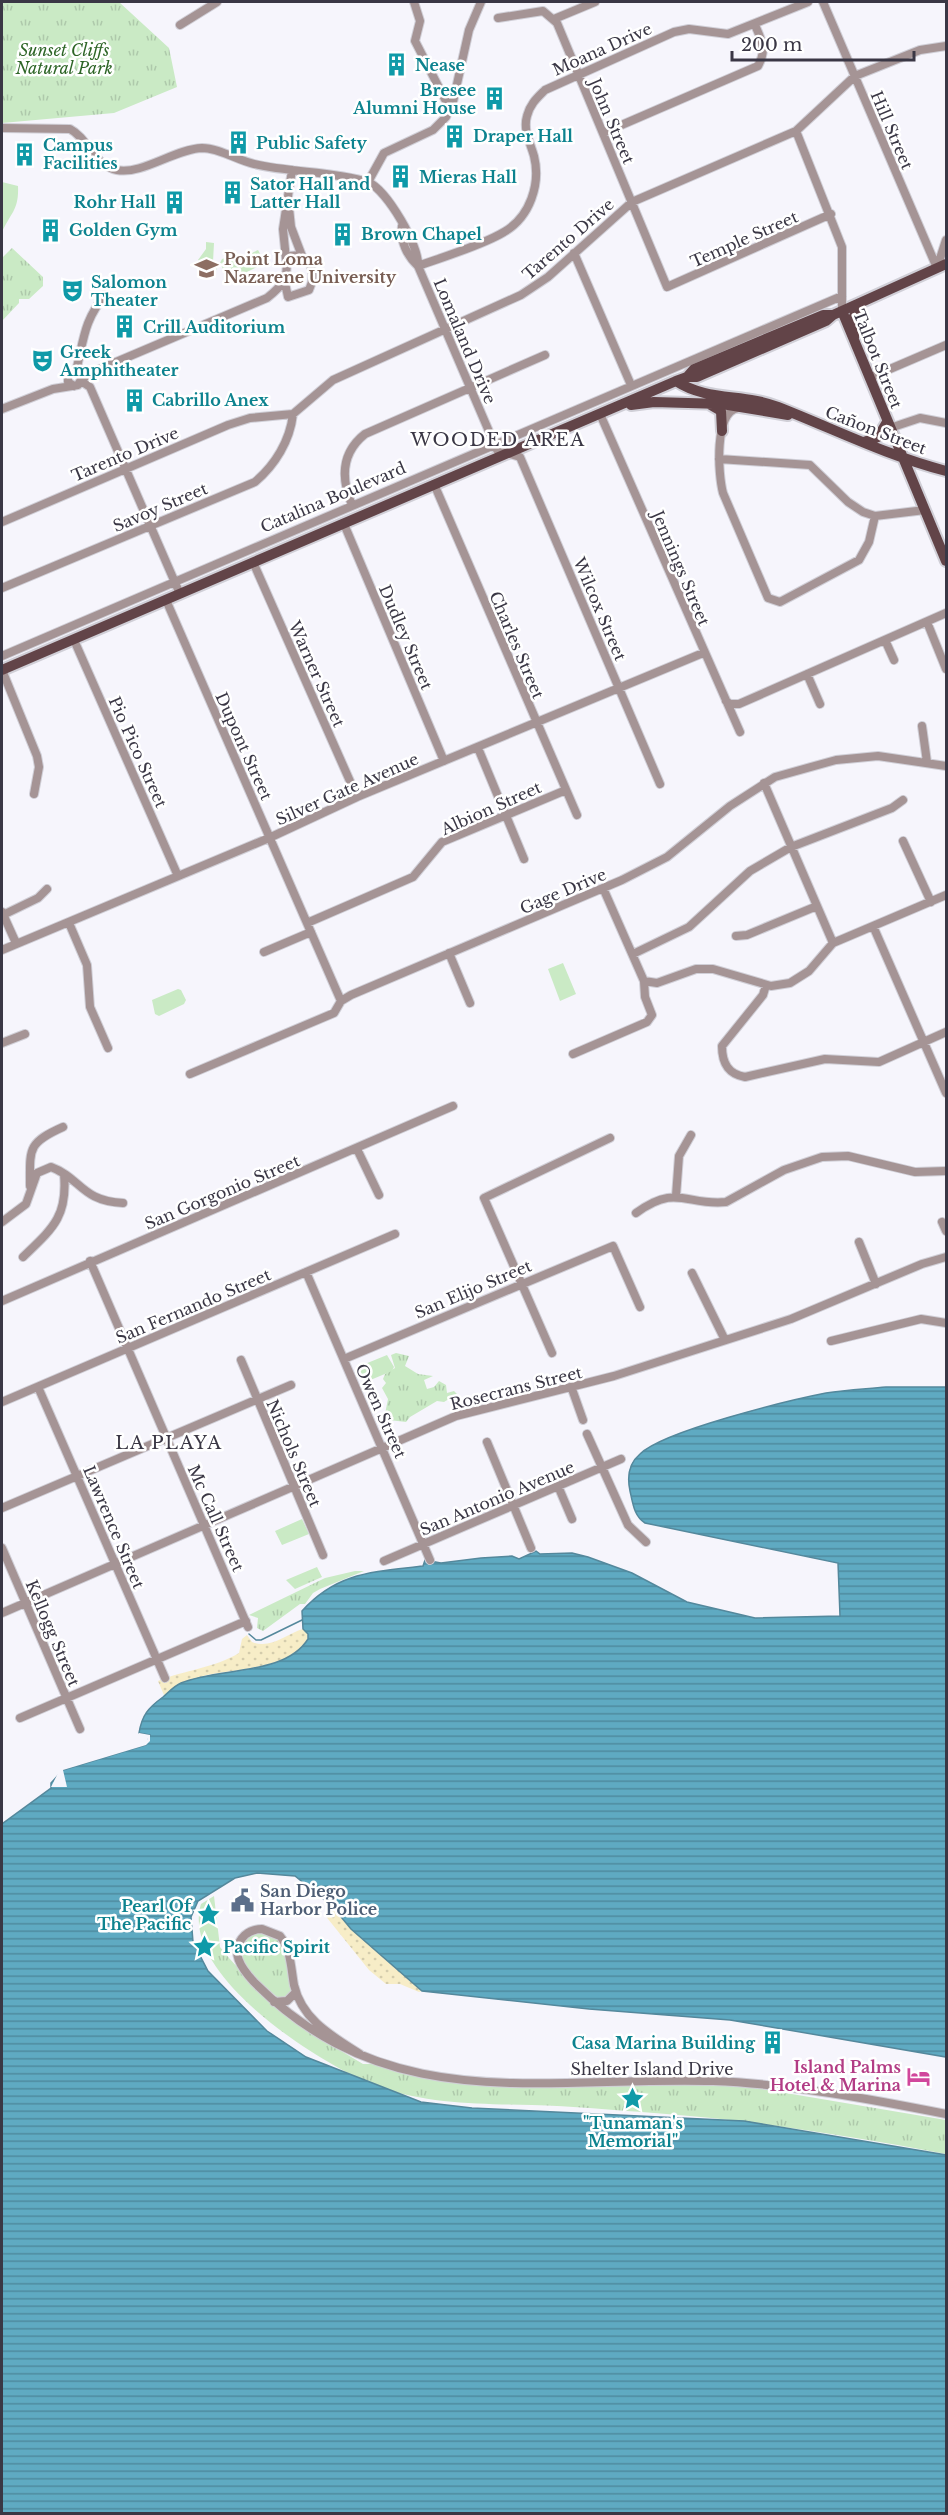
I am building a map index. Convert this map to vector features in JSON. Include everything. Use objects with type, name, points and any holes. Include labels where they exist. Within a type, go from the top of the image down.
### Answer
[{"type":"main road","name":"Catalina Boulevard","points":[[2,670],[682,379],[697,377],[709,372],[826,321],[837,313],[942,266]]},
{"type":"main road","points":[[855,347],[854,316],[863,301]]},
{"type":"main road","name":"Catalina Boulevard","points":[[682,379],[694,369],[824,315],[837,313]]},
{"type":"main road","name":"Talbot Street","points":[[837,313],[869,378],[946,561]]},
{"type":"main road","points":[[709,372],[707,385],[722,395]]},
{"type":"main road","name":"Cañon Street","points":[[682,379],[699,394],[722,395],[763,402],[903,459],[946,471]]},
{"type":"main road","name":"Cañon Street","points":[[616,407],[654,402],[703,403],[745,407],[796,416]]},
{"type":"main road","points":[[703,403],[715,406],[721,411],[722,431]]},
{"type":"main road","points":[[863,442],[872,441],[888,427]]},
{"type":"street","points":[[180,25],[217,2]]},
{"type":"street","points":[[414,2],[420,21],[415,41],[450,109]]},
{"type":"street","points":[[2,128],[70,129],[78,134],[100,162],[118,170],[204,148],[254,164],[368,182],[384,153],[433,130],[450,109],[469,30],[481,2]]},
{"type":"street","points":[[498,18],[543,11],[554,19],[595,2]]},
{"type":"street","name":"Moana Drive","points":[[418,266],[504,233],[520,220],[535,190],[534,156],[526,133],[526,118],[530,106],[545,90],[578,73],[674,32],[689,29],[728,34],[808,2]]},
{"type":"street","name":"Hill Street","points":[[823,2],[942,266]]},
{"type":"street","name":"John Street","points":[[554,19],[668,288]]},
{"type":"street","points":[[603,133],[758,66],[764,56],[764,48],[755,25]]},
{"type":"street","name":"Tarento Drive","points":[[2,522],[228,424],[250,418],[293,414],[333,380],[531,290],[632,202],[796,131],[855,76],[920,50],[946,46]]},
{"type":"street","name":"Talbot Street","points":[[796,131],[831,214],[842,247],[842,296],[837,313]]},
{"type":"street","points":[[288,297],[285,283],[288,271],[283,229],[292,170]]},
{"type":"street","name":"Lomaland Drive","points":[[368,182],[375,185],[391,203],[402,226],[410,236],[419,256],[418,266],[494,444]]},
{"type":"street","points":[[267,298],[288,297],[309,290],[313,282],[309,263],[302,256],[291,227],[288,201]]},
{"type":"street","name":"Temple Street","points":[[668,288],[831,214]]},
{"type":"street","points":[[942,266],[946,240]]},
{"type":"street","points":[[574,253],[631,385]]},
{"type":"street","points":[[286,259],[290,256],[302,256]]},
{"type":"street","points":[[2,409],[53,389],[79,382],[90,373],[267,298],[285,283]]},
{"type":"street","points":[[105,294],[94,308],[85,327],[74,373],[68,382],[79,382],[90,387],[180,594]]},
{"type":"street","name":"Catalina Boulevard","points":[[2,656],[842,296]]},
{"type":"street","points":[[869,378],[946,345]]},
{"type":"street","points":[[352,505],[345,486],[344,471],[349,453],[358,440],[375,428],[545,355]]},
{"type":"street","points":[[53,389],[74,373],[90,373]]},
{"type":"street","points":[[74,373],[79,382]]},
{"type":"street","points":[[745,407],[728,412],[722,431],[719,459],[723,493],[765,593],[774,601],[780,602],[848,568],[864,552],[875,516]]},
{"type":"street","name":"Savoy Street","points":[[2,588],[255,482],[272,467],[284,445],[293,414]]},
{"type":"street","name":"Jennings Street","points":[[600,414],[703,653],[740,732]]},
{"type":"street","points":[[888,427],[920,418],[946,423]]},
{"type":"street","points":[[494,444],[497,450],[507,453]]},
{"type":"street","name":"Wilcox Street","points":[[507,453],[520,458],[660,784]]},
{"type":"street","points":[[719,459],[810,465],[848,502],[875,516],[925,510]]},
{"type":"street","name":"Charles Street","points":[[434,484],[577,815]]},
{"type":"street","name":"Dudley Street","points":[[344,524],[444,761]]},
{"type":"street","name":"Warner Street","points":[[253,562],[357,797]]},
{"type":"street","name":"Dupont Street","points":[[165,600],[341,1001]]},
{"type":"street","points":[[724,700],[730,704],[739,704],[946,614]]},
{"type":"street","points":[[927,622],[946,669]]},
{"type":"street","name":"Pio Pico Street","points":[[74,639],[178,876]]},
{"type":"street","points":[[885,640],[894,660]]},
{"type":"street","name":"Silver Gate Avenue","points":[[2,950],[269,838],[357,797],[703,653]]},
{"type":"street","points":[[2,670],[38,756],[34,794]]},
{"type":"street","points":[[807,674],[820,704]]},
{"type":"street","points":[[922,726],[927,762]]},
{"type":"street","points":[[478,748],[524,859]]},
{"type":"street","name":"Gage Drive","points":[[190,1074],[334,1013],[341,1001],[603,888],[667,857],[730,806],[764,783],[785,774],[845,758],[878,756],[946,766]]},
{"type":"street","points":[[764,783],[833,944]]},
{"type":"street","name":"Albion Street","points":[[307,923],[413,877],[442,842],[566,790]]},
{"type":"street","points":[[633,954],[689,927],[750,871],[791,847],[903,801]]},
{"type":"street","points":[[903,841],[931,902]]},
{"type":"street","points":[[573,1054],[651,1018],[644,981],[603,888]]},
{"type":"street","points":[[16,943],[2,912],[38,898],[47,889]]},
{"type":"street","points":[[644,981],[657,983],[696,969],[713,969],[766,985],[790,983],[803,977],[833,944],[946,895]]},
{"type":"street","points":[[736,936],[747,935],[817,906]]},
{"type":"street","points":[[69,923],[87,965],[90,1007],[108,1048]]},
{"type":"street","points":[[873,926],[946,1093]]},
{"type":"street","points":[[264,952],[311,932]]},
{"type":"street","points":[[449,953],[470,1003]]},
{"type":"street","points":[[766,985],[763,995],[722,1046],[722,1056],[728,1070],[734,1075],[745,1077],[825,1059],[879,1062],[946,1032]]},
{"type":"street","points":[[2,1043],[25,1034]]},
{"type":"street","name":"San Gorgonio Street","points":[[2,1301],[453,1106]]},
{"type":"street","points":[[30,1194],[33,1144],[40,1137],[63,1127]]},
{"type":"street","points":[[676,1196],[679,1155],[691,1135]]},
{"type":"street","points":[[552,1353],[484,1198],[610,1138]]},
{"type":"street","points":[[357,1149],[379,1195]]},
{"type":"street","points":[[636,1213],[656,1200],[676,1196],[717,1203],[726,1202],[784,1170],[822,1157],[848,1156],[915,1172],[946,1171]]},
{"type":"street","points":[[2,1222],[26,1204],[37,1173],[43,1168],[51,1167],[95,1197],[109,1202],[123,1203]]},
{"type":"street","points":[[24,1257],[58,1219],[66,1194],[63,1174]]},
{"type":"street","points":[[942,1222],[946,1231]]},
{"type":"street","name":"San Fernando Street","points":[[2,1402],[395,1234]]},
{"type":"street","points":[[859,1242],[876,1284]]},
{"type":"street","name":"San Elijo Street","points":[[344,1359],[522,1282],[613,1246],[640,1307]]},
{"type":"street","name":"Rosecrans Street","points":[[2,1613],[469,1411],[572,1389],[791,1319],[922,1264],[946,1257]]},
{"type":"street","name":"Mc Call Street","points":[[90,1261],[247,1624],[156,1660]]},
{"type":"street","name":"Owen Street","points":[[306,1272],[430,1560]]},
{"type":"street","points":[[692,1273],[724,1340]]},
{"type":"street","points":[[831,1341],[921,1319],[946,1323]]},
{"type":"street","name":"Nichols Street","points":[[241,1360],[322,1555]]},
{"type":"street","points":[[2,1508],[256,1397],[291,1385]]},
{"type":"street","name":"Lawrence Street","points":[[38,1387],[165,1678]]},
{"type":"street","points":[[572,1389],[583,1420]]},
{"type":"street","points":[[587,1434],[628,1525],[646,1542]]},
{"type":"street","points":[[487,1442],[531,1548]]},
{"type":"street","name":"San Antonio Avenue","points":[[384,1561],[621,1459]]},
{"type":"street","points":[[558,1486],[572,1519]]},
{"type":"street","name":"Kellogg Street","points":[[2,1548],[80,1729]]},
{"type":"street","points":[[21,1718],[156,1660]]},
{"type":"street","name":"Shelter Island Drive","points":[[360,2054],[318,2025],[306,2011],[296,1992],[282,1938],[268,1929],[251,1931],[239,1943],[239,1963],[274,2002],[319,2035],[360,2054],[404,2070],[454,2080],[494,2083],[712,2081],[753,2084],[946,2114]]},
{"type":"street","points":[[274,2002],[287,2001],[296,1992]]},
{"type":"green space","name":"Sunset Cliffs Natural Park","points":[[2,2],[119,2],[169,48],[177,87],[114,113],[2,123]]},
{"type":"green space","points":[[2,182],[18,186],[18,194],[16,206],[2,232]]},
{"type":"green space","points":[[206,242],[214,243],[213,262],[217,269],[206,276],[198,260],[206,249]]},
{"type":"green space","points":[[12,248],[43,277],[43,286],[29,299],[19,299],[19,303],[2,321],[2,258]]},
{"type":"green space","points":[[258,250],[264,261],[263,264],[233,279],[231,272],[223,269],[220,263],[222,259],[237,255],[239,259]]},
{"type":"green space","points":[[563,963],[576,994],[560,1001],[548,969]]},
{"type":"green space","points":[[178,989],[181,990],[186,1000],[184,1004],[159,1016],[155,1014],[152,1000]]},
{"type":"green space","points":[[396,1353],[409,1356],[405,1366],[418,1374],[433,1376],[424,1380],[427,1389],[434,1387],[439,1381],[446,1385],[447,1393],[454,1391],[457,1394],[444,1402],[437,1401],[410,1417],[406,1422],[389,1420],[385,1414],[388,1399],[382,1388],[386,1383],[383,1379],[385,1374],[395,1368],[391,1355]]},
{"type":"green space","points":[[387,1355],[394,1367],[392,1371],[368,1381],[364,1380],[359,1370],[360,1366]]},
{"type":"green space","points":[[302,1519],[309,1534],[282,1545],[275,1531]]},
{"type":"green space","points":[[317,1567],[322,1577],[295,1589],[286,1580]]},
{"type":"green space","points":[[364,1571],[313,1593],[305,1604],[300,1604],[263,1631],[257,1628],[258,1618],[249,1615],[325,1578]]},
{"type":"green space","points":[[214,1896],[220,1947],[229,1958],[271,2004],[306,2030],[363,2064],[375,2064],[437,2080],[481,2085],[739,2085],[946,2120],[946,2154],[764,2124],[577,2107],[454,2102],[416,2097],[379,2087],[324,2060],[292,2039],[260,2014],[233,1988],[212,1960],[200,1931],[201,1904]]},
{"type":"green space","points":[[262,1931],[274,1935],[283,1945],[292,1988],[289,1995],[281,2000],[256,1980],[241,1960],[245,1939]]},
{"type":"sand","points":[[303,1629],[308,1634],[304,1645],[295,1654],[282,1660],[207,1675],[164,1695],[158,1681],[210,1666],[239,1653],[242,1639],[247,1635],[252,1642],[265,1644]]},
{"type":"sand","points":[[332,1906],[351,1929],[422,1991],[419,1992],[400,1984],[386,1984],[369,1970],[324,1914]]},
{"type":"water","points":[[886,1387],[946,1387],[946,2057],[730,2020],[589,2009],[422,1991],[351,1929],[332,1906],[295,1876],[257,1873],[235,1878],[198,1901],[191,1917],[193,1942],[208,1971],[267,2031],[306,2057],[421,2102],[472,2108],[744,2121],[946,2155],[946,2513],[2,2513],[2,1824],[51,1788],[51,1783],[63,1770],[146,1745],[150,1735],[139,1733],[146,1712],[178,1684],[196,1678],[268,1665],[297,1651],[308,1639],[308,1634],[303,1629],[302,1611],[329,1588],[357,1576],[423,1566],[425,1560],[441,1563],[512,1556],[519,1559],[536,1551],[540,1554],[572,1553],[632,1573],[687,1602],[755,1618],[840,1616],[838,1563],[645,1523],[638,1517],[633,1505],[629,1471],[636,1458],[653,1445],[699,1426],[757,1409],[826,1393]]},
{"type":"pier","points":[[139,1733],[150,1735],[150,1741],[146,1745],[63,1770],[67,1787],[51,1787],[61,1767],[148,1739],[145,1736],[137,1736]]},
{"type":"waterway","points":[[249,1634],[256,1640],[261,1640],[302,1620]]},
{"type":"place","name":"Nease","points":[[397,65]]},
{"type":"place","name":"Bresee Alumni House","points":[[494,99]]},
{"type":"place","name":"Draper Hall","points":[[455,136]]},
{"type":"place","name":"Public Safety","points":[[238,143]]},
{"type":"place","name":"Campus Facilities","points":[[25,154]]},
{"type":"place","name":"Mieras Hall","points":[[401,177]]},
{"type":"place","name":"Sator Hall and Latter Hall","points":[[232,193]]},
{"type":"place","name":"Rohr Hall","points":[[174,202]]},
{"type":"place","name":"Golden Gym","points":[[51,230]]},
{"type":"place","name":"Brown Chapel","points":[[343,234]]},
{"type":"place","name":"Point Loma Nazarene University","points":[[206,268]]},
{"type":"place","name":"Salomon Theater","points":[[73,291]]},
{"type":"place","name":"Crill Auditorium","points":[[125,327]]},
{"type":"place","name":"Greek Amphitheater","points":[[42,361]]},
{"type":"place","name":"Cabrillo Anex","points":[[134,400]]},
{"type":"place","name":"San Diego Harbor Police","points":[[242,1900]]},
{"type":"place","name":"Pearl Of The Pacific","points":[[209,1915]]},
{"type":"place","name":"Pacific Spirit","points":[[205,1947]]},
{"type":"place","name":"Casa Marina Building","points":[[773,2043]]},
{"type":"place","name":"Island Palms Hotel & Marina","points":[[919,2076]]},
{"type":"place","name":"\"Tunaman's Memorial\"","points":[[633,2098]]},
{"type":"district","name":"WOODED AREA","points":[[498,440]]},
{"type":"district","name":"LA PLAYA","points":[[169,1443]]}]
